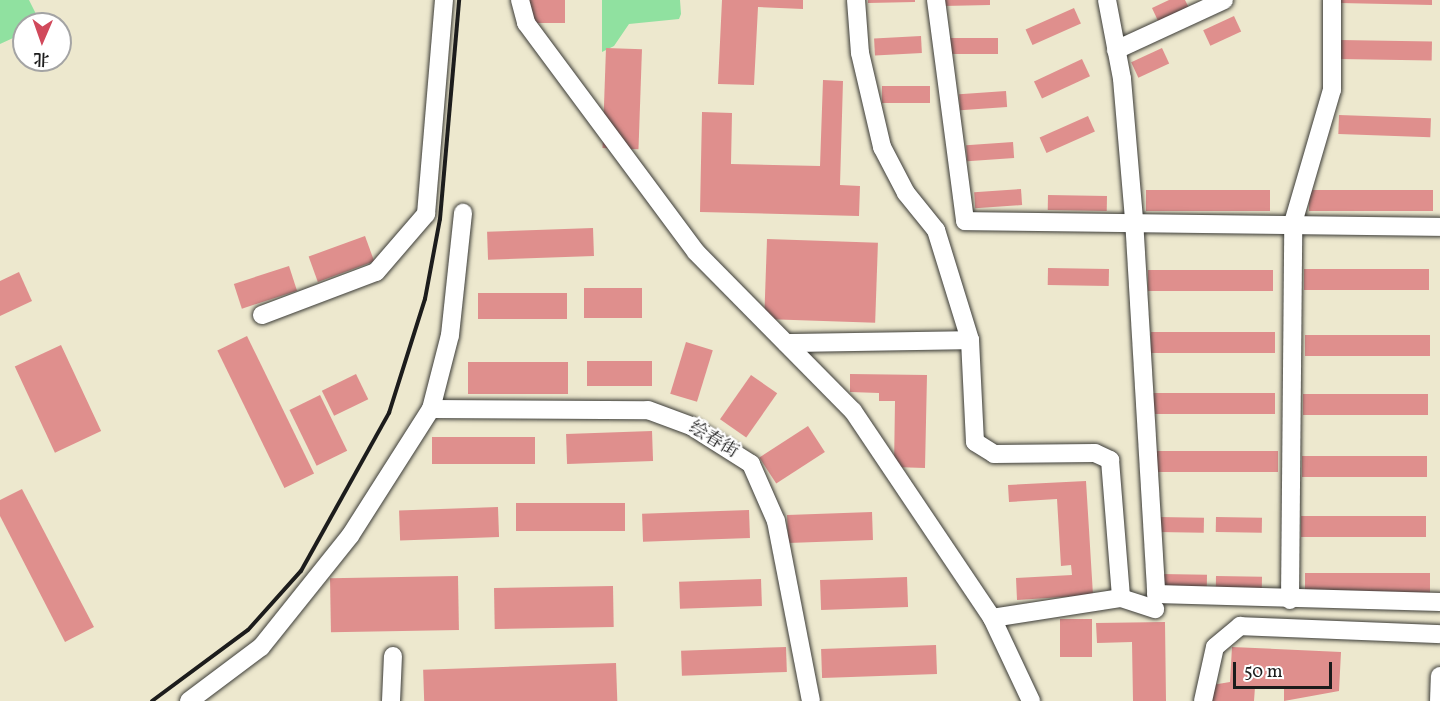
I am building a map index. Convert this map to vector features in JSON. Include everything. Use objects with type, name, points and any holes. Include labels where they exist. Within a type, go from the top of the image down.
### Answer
[{"type":"street","points":[[262,315],[376,272],[426,214],[444,0]]},
{"type":"street","points":[[520,0],[526,23],[696,252],[853,411],[992,618],[1031,701]]},
{"type":"street","points":[[856,0],[860,53],[882,147],[906,193],[936,230],[970,340],[975,442],[994,454],[1095,453],[1110,460],[1121,598]]},
{"type":"street","points":[[936,0],[965,221],[1134,219],[1440,227]]},
{"type":"street","points":[[1107,0],[1116,50],[1134,219],[1156,594],[1290,600],[1440,602]]},
{"type":"street","points":[[1116,50],[1224,0]]},
{"type":"street","points":[[1290,600],[1293,223],[1332,90],[1332,0]]},
{"type":"street","points":[[189,701],[261,647],[350,536],[431,409],[450,335],[463,213]]},
{"type":"street","points":[[786,343],[970,340]]},
{"type":"street","name":"绘春街","points":[[431,409],[648,410],[691,426],[751,464],[776,521],[811,701]]},
{"type":"street","points":[[992,618],[1121,598],[1155,609]]},
{"type":"street","points":[[1203,701],[1215,647],[1240,626],[1440,634]]},
{"type":"street","points":[[391,701],[393,656]]},
{"type":"street","points":[[1439,701],[1440,676]]},
{"type":"green space","points":[[0,0],[29,0],[35,12],[12,12],[12,38],[0,44]]},
{"type":"green space","points":[[602,0],[680,0],[681,14],[679,19],[629,24],[614,46],[602,52]]},
{"type":"building","points":[[527,0],[565,0],[565,23],[527,23]]},
{"type":"building","points":[[722,0],[803,0],[803,9],[758,7],[754,85],[718,84]]},
{"type":"building","points":[[868,0],[915,0],[915,2],[868,3]]},
{"type":"building","points":[[943,0],[990,0],[990,5],[943,6]]},
{"type":"building","points":[[1169,0],[1185,0],[1189,8],[1159,23],[1152,8]]},
{"type":"building","points":[[1340,0],[1432,0],[1432,5],[1340,3]]},
{"type":"building","points":[[1074,8],[1081,24],[1032,45],[1026,30]]},
{"type":"building","points":[[1234,16],[1241,31],[1210,46],[1203,30]]},
{"type":"building","points":[[921,36],[922,53],[875,55],[874,38]]},
{"type":"building","points":[[950,38],[998,38],[998,54],[950,54]]},
{"type":"building","points":[[1340,40],[1432,42],[1432,61],[1340,59]]},
{"type":"building","points":[[606,48],[642,49],[638,149],[603,148]]},
{"type":"building","points":[[1162,48],[1169,63],[1138,78],[1131,62]]},
{"type":"building","points":[[1082,59],[1090,76],[1042,99],[1034,81]]},
{"type":"building","points":[[823,80],[843,81],[840,185],[860,186],[859,216],[700,212],[702,112],[732,113],[731,164],[820,166]]},
{"type":"building","points":[[882,86],[930,86],[930,103],[882,103]]},
{"type":"building","points":[[1006,91],[1007,107],[960,110],[959,94]]},
{"type":"building","points":[[1339,115],[1431,118],[1430,137],[1338,134]]},
{"type":"building","points":[[1088,116],[1095,132],[1046,153],[1040,138]]},
{"type":"building","points":[[1013,142],[1014,158],[967,161],[966,145]]},
{"type":"building","points":[[1021,189],[1022,205],[975,208],[974,192]]},
{"type":"building","points":[[1146,190],[1270,190],[1270,211],[1146,211]]},
{"type":"building","points":[[1309,190],[1433,190],[1433,211],[1309,211]]},
{"type":"building","points":[[1048,195],[1107,196],[1107,211],[1048,210]]},
{"type":"building","points":[[593,228],[594,256],[488,260],[487,232]]},
{"type":"building","points":[[365,236],[374,261],[318,282],[309,257]]},
{"type":"building","points":[[767,239],[878,243],[875,323],[764,319]]},
{"type":"building","points":[[289,266],[297,291],[242,309],[234,284]]},
{"type":"building","points":[[1048,268],[1109,269],[1109,286],[1048,285]]},
{"type":"building","points":[[1304,269],[1429,269],[1429,290],[1304,290]]},
{"type":"building","points":[[1148,270],[1273,270],[1273,291],[1148,291]]},
{"type":"building","points":[[19,272],[32,301],[0,316],[0,281]]},
{"type":"building","points":[[584,288],[642,288],[642,318],[584,318]]},
{"type":"building","points":[[478,293],[567,293],[567,319],[478,319]]},
{"type":"building","points":[[1151,332],[1275,332],[1275,353],[1151,353]]},
{"type":"building","points":[[1305,335],[1430,335],[1430,356],[1305,356]]},
{"type":"building","points":[[247,336],[314,474],[284,488],[217,350]]},
{"type":"building","points":[[686,342],[713,350],[697,402],[670,394]]},
{"type":"building","points":[[61,345],[101,431],[55,453],[15,367]]},
{"type":"building","points":[[587,361],[652,361],[652,386],[587,386]]},
{"type":"building","points":[[468,362],[568,362],[568,394],[468,394]]},
{"type":"building","points":[[356,374],[368,399],[334,416],[322,391]]},
{"type":"building","points":[[850,374],[927,375],[925,468],[894,467],[895,401],[879,401],[879,393],[850,392]]},
{"type":"building","points":[[751,375],[777,393],[746,438],[720,419]]},
{"type":"building","points":[[1151,393],[1275,393],[1275,414],[1151,414]]},
{"type":"building","points":[[1303,394],[1428,394],[1428,415],[1303,415]]},
{"type":"building","points":[[320,395],[347,451],[317,466],[289,410]]},
{"type":"building","points":[[808,426],[825,452],[776,484],[759,458]]},
{"type":"building","points":[[652,431],[653,461],[567,464],[566,434]]},
{"type":"building","points":[[432,437],[535,437],[535,464],[432,464]]},
{"type":"building","points":[[1154,451],[1278,451],[1278,472],[1154,472]]},
{"type":"building","points":[[1302,456],[1427,456],[1427,477],[1302,477]]},
{"type":"building","points":[[1086,481],[1093,595],[1017,600],[1016,578],[1072,575],[1071,565],[1061,566],[1057,499],[1009,502],[1008,485]]},
{"type":"building","points":[[22,489],[94,627],[65,642],[0,516],[0,500]]},
{"type":"building","points":[[516,503],[625,503],[625,531],[516,531]]},
{"type":"building","points":[[498,507],[499,537],[400,540],[399,510]]},
{"type":"building","points":[[749,510],[750,538],[643,542],[642,514]]},
{"type":"building","points":[[872,512],[873,540],[788,543],[787,515]]},
{"type":"building","points":[[1301,516],[1426,516],[1426,537],[1301,537]]},
{"type":"building","points":[[1158,517],[1204,518],[1204,533],[1158,532]]},
{"type":"building","points":[[1216,517],[1262,518],[1262,533],[1216,532]]},
{"type":"building","points":[[1305,573],[1430,573],[1430,594],[1305,594]]},
{"type":"building","points":[[1161,574],[1207,575],[1207,590],[1161,589]]},
{"type":"building","points":[[458,576],[459,630],[331,632],[330,578]]},
{"type":"building","points":[[1216,576],[1262,577],[1262,592],[1216,591]]},
{"type":"building","points":[[907,577],[908,607],[821,610],[820,580]]},
{"type":"building","points":[[761,579],[762,606],[680,609],[679,582]]},
{"type":"building","points":[[613,586],[614,627],[495,629],[494,588]]},
{"type":"building","points":[[1060,619],[1092,619],[1092,657],[1060,657]]},
{"type":"building","points":[[1165,622],[1166,701],[1133,701],[1132,642],[1097,643],[1096,623]]},
{"type":"building","points":[[936,645],[937,674],[822,678],[821,649]]},
{"type":"building","points":[[786,647],[787,672],[682,676],[681,651]]},
{"type":"building","points":[[1232,647],[1341,652],[1339,691],[1284,701],[1284,689],[1255,687],[1254,701],[1211,701],[1212,685],[1230,682]]},
{"type":"building","points":[[616,663],[617,701],[424,701],[423,670]]},
{"type":"railway","points":[[152,701],[248,630],[301,571],[389,413],[425,299],[440,219],[459,0]]}]
